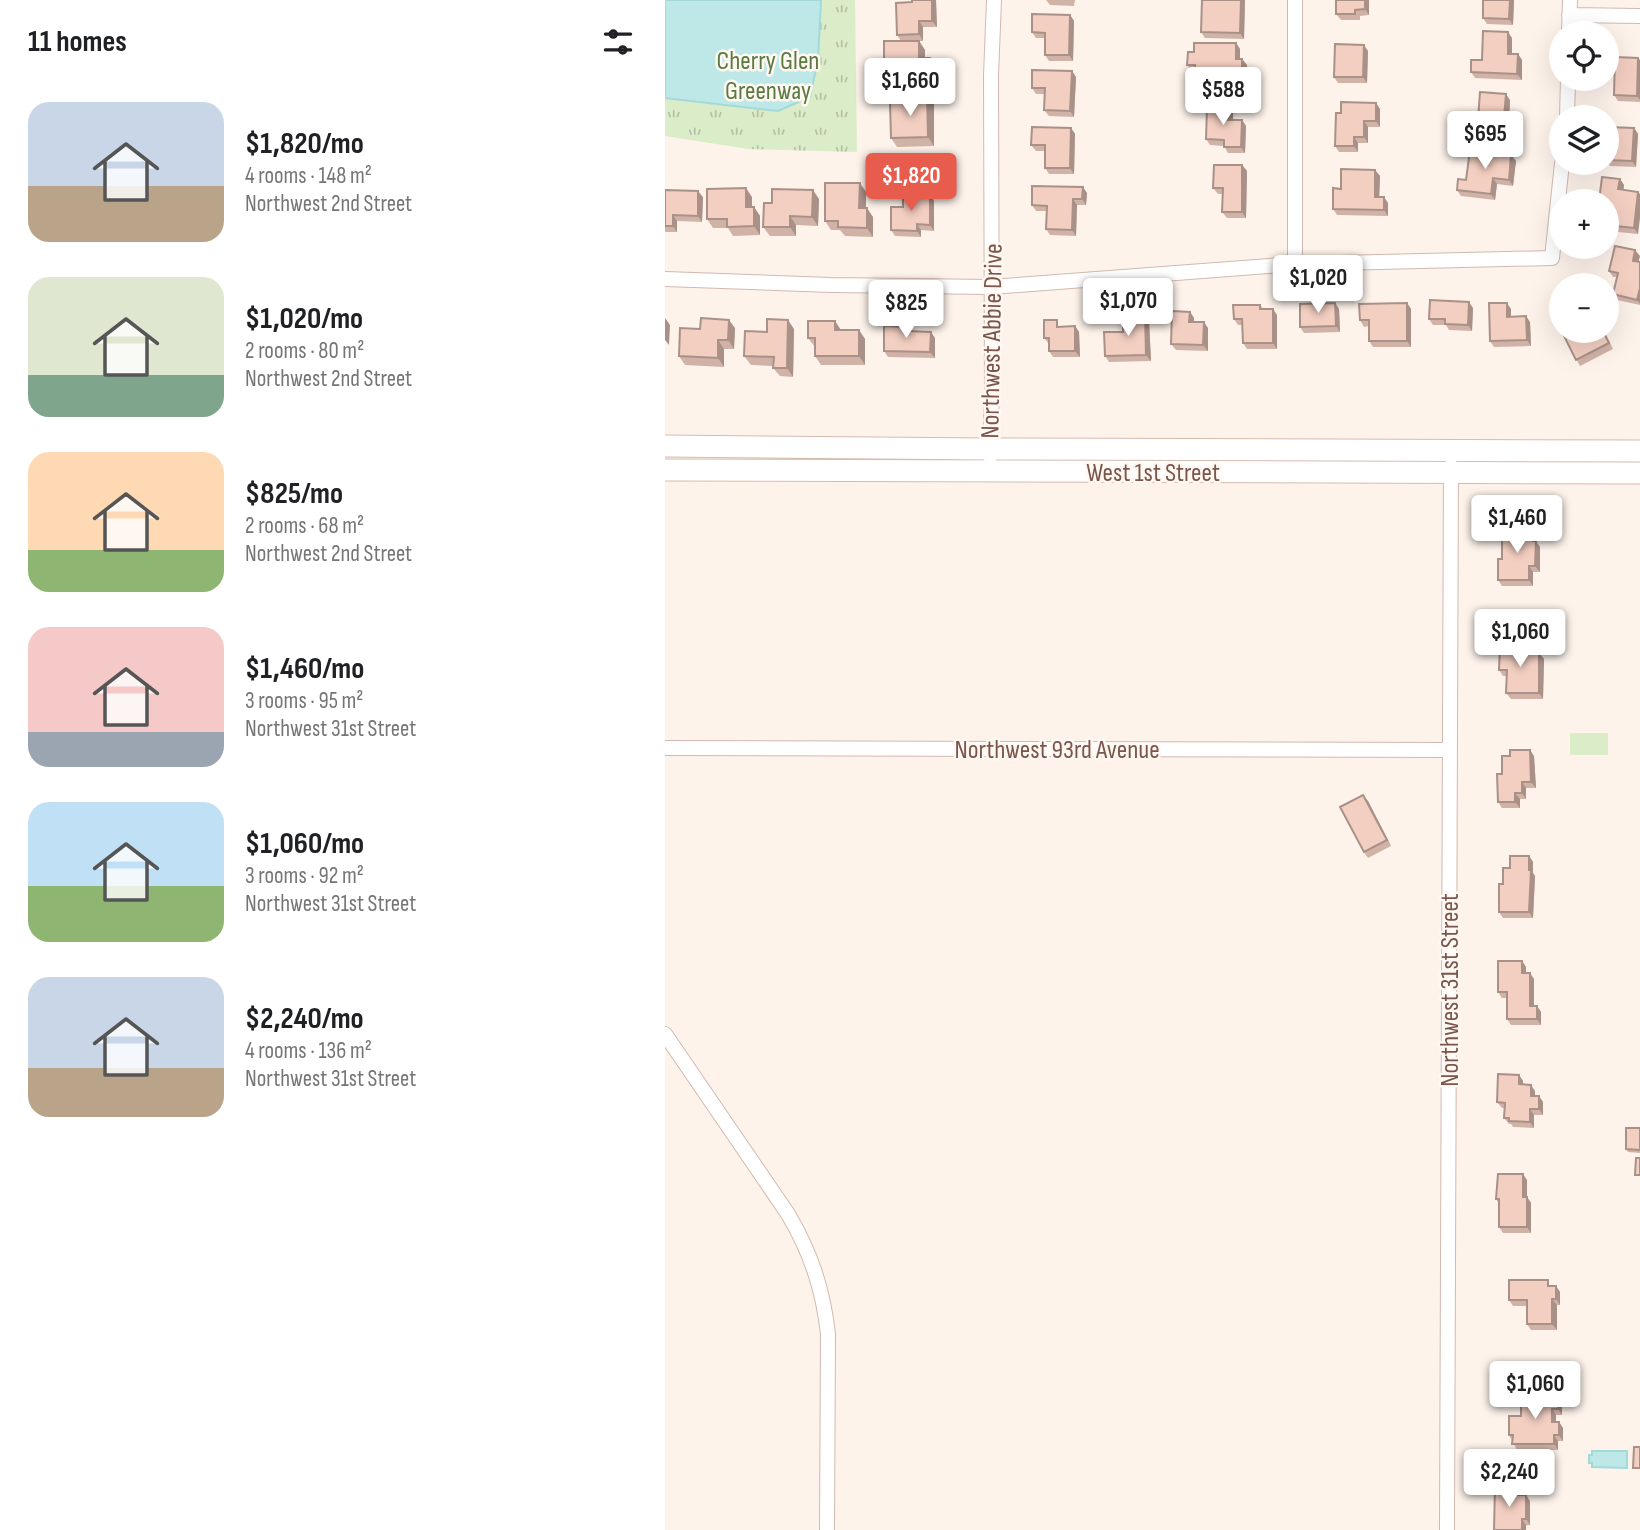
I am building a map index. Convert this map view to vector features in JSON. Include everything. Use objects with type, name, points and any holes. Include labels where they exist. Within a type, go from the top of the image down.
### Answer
[{"type":"main road","name":"West 1st Street","points":[[665,446],[1640,451]]},
{"type":"main road","name":"West 1st Street","points":[[665,470],[1640,473]]},
{"type":"street","name":"Northwest Abbie Drive","points":[[990,471],[991,76],[994,0]]},
{"type":"street","points":[[1295,0],[1295,264]]},
{"type":"street","points":[[1570,8],[1640,16]]},
{"type":"street","points":[[665,279],[991,287],[1295,264],[1552,258],[1561,175]]},
{"type":"street","name":"Northwest 31st Street","points":[[1447,1530],[1451,450]]},
{"type":"street","name":"Northwest 93rd Avenue","points":[[665,748],[1449,750]]},
{"type":"street","points":[[665,1034],[788,1214],[804,1241],[816,1271],[828,1334],[827,1530]]},
{"type":"green space","name":"Cherry Glen Greenway","points":[[665,0],[855,0],[857,152],[748,149],[665,136]]},
{"type":"green space","points":[[1570,733],[1608,733],[1608,755],[1570,755]]},
{"type":"water","points":[[665,0],[821,0],[818,60],[810,97],[778,111],[665,98]]},
{"type":"water","points":[[1592,1451],[1627,1451],[1627,1468],[1592,1467],[1589,1455],[1592,1455]]},
{"type":"building","points":[[932,0],[932,21],[919,21],[919,34],[897,35],[896,3]]},
{"type":"building","points":[[1202,0],[1241,0],[1240,33],[1201,32]]},
{"type":"building","points":[[1336,0],[1365,0],[1365,9],[1355,10],[1355,14],[1336,14]]},
{"type":"building","points":[[1483,0],[1510,0],[1509,19],[1483,18]]},
{"type":"building","points":[[1032,14],[1070,15],[1069,55],[1045,55],[1045,33],[1032,32]]},
{"type":"building","points":[[1483,31],[1508,32],[1508,54],[1518,54],[1517,74],[1471,72],[1471,60],[1482,60]]},
{"type":"building","points":[[884,41],[919,41],[919,58],[930,58],[929,84],[910,83],[910,78],[884,78]]},
{"type":"building","points":[[1194,43],[1236,43],[1236,59],[1242,59],[1242,91],[1204,91],[1204,81],[1194,81],[1195,65],[1187,65],[1188,52],[1194,52]]},
{"type":"building","points":[[1335,44],[1364,45],[1363,77],[1334,77]]},
{"type":"building","points":[[1619,57],[1638,58],[1637,96],[1614,95],[1614,91],[1619,91]]},
{"type":"building","points":[[1032,70],[1072,71],[1070,111],[1044,110],[1045,88],[1032,88]]},
{"type":"building","points":[[1480,92],[1506,94],[1504,117],[1515,117],[1513,142],[1496,141],[1496,134],[1466,132],[1467,120],[1478,120]]},
{"type":"building","points":[[927,94],[928,137],[891,138],[890,103],[908,103],[907,95]]},
{"type":"building","points":[[1341,102],[1376,103],[1376,121],[1364,121],[1364,137],[1354,137],[1354,146],[1335,146],[1336,113],[1341,113]]},
{"type":"building","points":[[1207,107],[1229,107],[1228,120],[1242,120],[1241,147],[1224,147],[1224,140],[1206,139]]},
{"type":"building","points":[[1032,127],[1071,128],[1070,168],[1045,168],[1045,145],[1031,145]]},
{"type":"building","points":[[1619,127],[1634,128],[1632,161],[1619,160]]},
{"type":"building","points":[[1470,150],[1511,155],[1509,180],[1493,178],[1491,194],[1457,190],[1458,179],[1466,180]]},
{"type":"building","points":[[1214,165],[1242,165],[1242,212],[1222,212],[1223,188],[1213,188]]},
{"type":"building","points":[[1341,169],[1375,170],[1375,197],[1384,197],[1384,210],[1333,209],[1333,188],[1341,189]]},
{"type":"building","points":[[1602,177],[1620,179],[1618,189],[1600,189]]},
{"type":"building","points":[[825,183],[860,183],[859,208],[867,208],[867,228],[838,227],[838,221],[825,221]]},
{"type":"building","points":[[1032,186],[1083,187],[1082,199],[1073,199],[1072,230],[1046,229],[1047,206],[1032,205]]},
{"type":"building","points":[[746,188],[746,207],[754,207],[754,226],[727,227],[727,219],[707,219],[707,189]]},
{"type":"building","points":[[772,189],[813,190],[812,217],[790,216],[790,227],[763,227],[764,203],[772,203]]},
{"type":"building","points":[[1619,189],[1638,192],[1634,228],[1619,226]]},
{"type":"building","points":[[665,190],[698,191],[698,216],[673,215],[673,226],[665,226]]},
{"type":"building","points":[[903,194],[930,195],[930,225],[917,224],[917,231],[891,230],[891,207],[903,207]]},
{"type":"building","points":[[1619,247],[1635,250],[1633,261],[1640,262],[1637,300],[1619,296],[1619,273],[1609,271],[1612,259],[1619,259]]},
{"type":"building","points":[[1430,300],[1469,302],[1468,325],[1445,324],[1445,319],[1429,319]]},
{"type":"building","points":[[1335,303],[1336,326],[1300,327],[1300,304]]},
{"type":"building","points":[[1407,303],[1407,341],[1369,341],[1369,320],[1360,320],[1359,304]]},
{"type":"building","points":[[1489,303],[1507,303],[1507,317],[1526,316],[1527,340],[1490,341]]},
{"type":"building","points":[[1233,305],[1260,305],[1260,309],[1273,309],[1273,343],[1243,343],[1242,319],[1234,319]]},
{"type":"building","points":[[1172,311],[1190,312],[1189,322],[1204,322],[1203,345],[1171,344]]},
{"type":"building","points":[[1145,315],[1146,355],[1105,356],[1104,332],[1123,332],[1123,316]]},
{"type":"building","points":[[701,318],[729,320],[728,340],[718,340],[718,358],[679,356],[680,328],[700,329]]},
{"type":"building","points":[[767,319],[788,320],[787,368],[773,368],[774,357],[744,356],[745,331],[767,332]]},
{"type":"building","points":[[1044,320],[1057,320],[1057,327],[1075,326],[1075,351],[1049,351],[1049,338],[1044,338]]},
{"type":"building","points":[[808,321],[835,321],[835,330],[859,330],[859,356],[815,356],[815,338],[808,338]]},
{"type":"building","points":[[884,326],[931,332],[930,352],[884,351]]},
{"type":"building","points":[[1568,343],[1609,343],[1576,360]]},
{"type":"building","points":[[1506,529],[1533,529],[1533,541],[1536,541],[1535,566],[1529,566],[1529,580],[1498,580],[1498,559],[1502,559],[1502,540],[1506,540]]},
{"type":"building","points":[[1500,644],[1522,644],[1522,653],[1539,653],[1539,693],[1506,693],[1507,670],[1499,670]]},
{"type":"building","points":[[1510,750],[1530,750],[1531,782],[1522,782],[1522,793],[1515,793],[1515,802],[1498,802],[1497,774],[1502,774],[1502,756],[1510,756]]},
{"type":"building","points":[[1363,795],[1387,840],[1364,852],[1340,807]]},
{"type":"building","points":[[1510,856],[1529,856],[1529,912],[1499,912],[1499,884],[1503,884],[1503,868],[1510,868]]},
{"type":"building","points":[[1498,961],[1522,961],[1522,973],[1530,973],[1530,1006],[1537,1006],[1537,1019],[1507,1019],[1507,992],[1498,992]]},
{"type":"building","points":[[1498,1074],[1519,1075],[1519,1084],[1531,1085],[1531,1096],[1539,1096],[1539,1109],[1530,1109],[1530,1122],[1509,1121],[1509,1118],[1504,1118],[1505,1103],[1497,1102]]},
{"type":"building","points":[[1626,1128],[1640,1128],[1640,1150],[1626,1149]]},
{"type":"building","points":[[1636,1158],[1640,1158],[1640,1175],[1635,1175]]},
{"type":"building","points":[[1498,1174],[1523,1174],[1523,1197],[1527,1197],[1527,1227],[1499,1227],[1499,1199],[1496,1199]]},
{"type":"building","points":[[1509,1280],[1548,1280],[1548,1286],[1556,1286],[1556,1299],[1552,1299],[1552,1324],[1527,1324],[1527,1300],[1509,1300]]},
{"type":"building","points":[[1521,1396],[1558,1396],[1558,1409],[1552,1409],[1552,1422],[1559,1422],[1559,1435],[1554,1435],[1554,1444],[1512,1444],[1509,1416],[1521,1416]]},
{"type":"building","points":[[1634,1447],[1640,1447],[1640,1468],[1633,1468]]},
{"type":"building","points":[[1495,1487],[1515,1487],[1515,1495],[1526,1495],[1526,1519],[1522,1519],[1522,1530],[1494,1530]]}]
